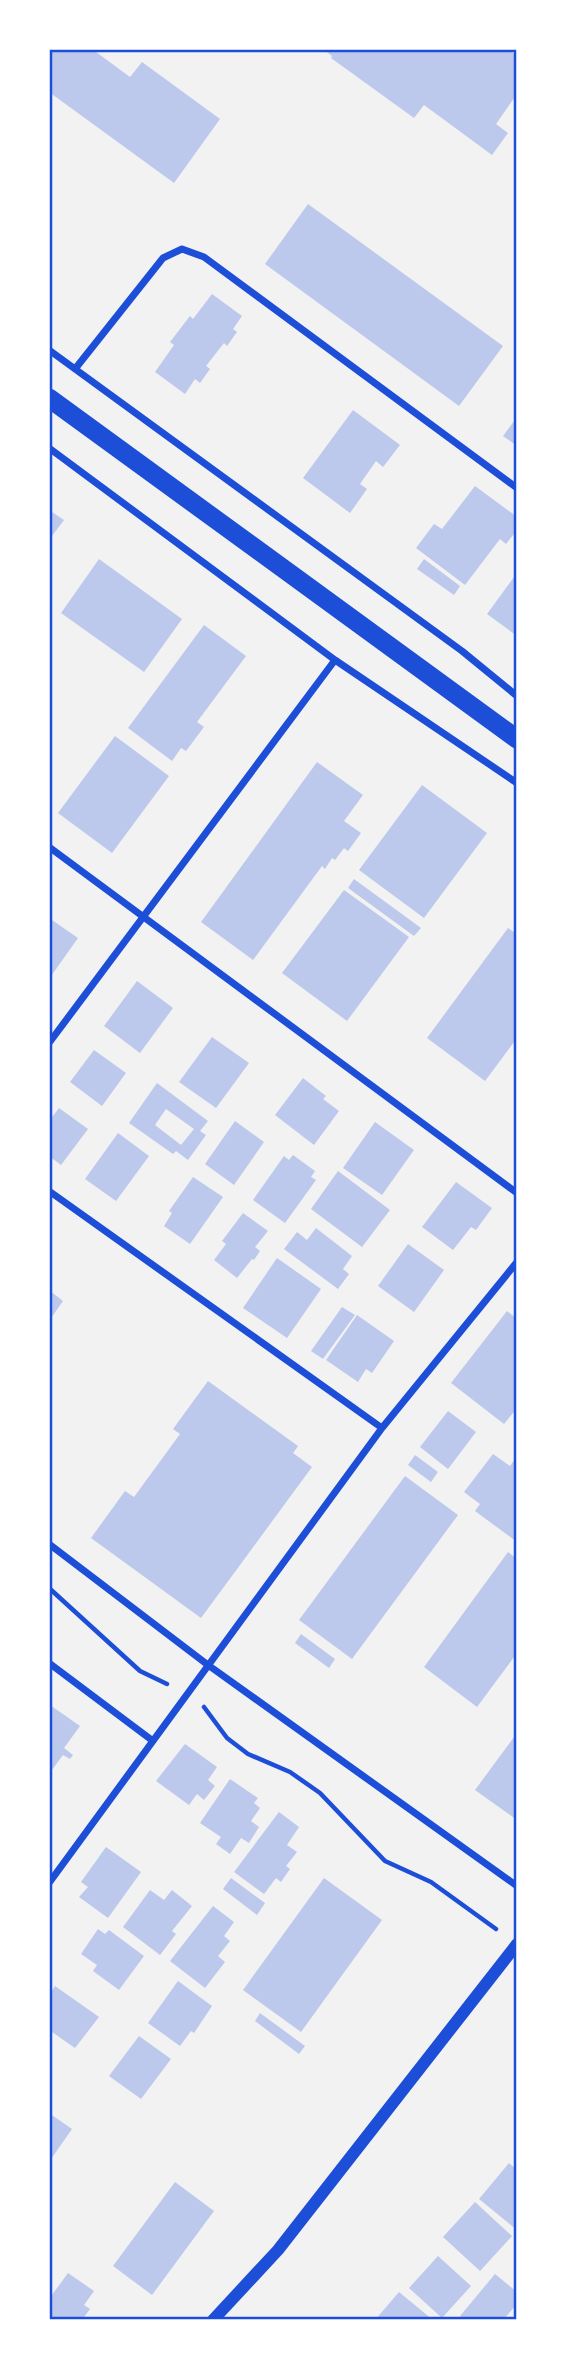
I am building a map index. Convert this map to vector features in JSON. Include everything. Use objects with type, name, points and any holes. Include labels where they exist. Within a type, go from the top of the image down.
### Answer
[{"type":"highway","points":[[49,398],[517,739]]},
{"type":"street","points":[[75,369],[163,258],[182,249],[204,257],[517,488]]},
{"type":"street","points":[[49,350],[462,651],[517,696]]},
{"type":"street","points":[[49,448],[335,660],[517,783]]},
{"type":"street","points":[[49,1043],[335,660]]},
{"type":"street","points":[[49,847],[517,1193]]},
{"type":"street","points":[[49,1191],[382,1428]]},
{"type":"street","points":[[49,1882],[382,1428],[517,1262]]},
{"type":"street","points":[[49,1544],[208,1665],[517,1886]]},
{"type":"street","points":[[49,1663],[153,1741]]},
{"type":"street","points":[[213,2320],[278,2250],[517,1945]]},
{"type":"path","points":[[50,1590],[140,1671],[202,1705],[227,1738],[248,1754],[290,1772],[320,1793],[385,1861],[432,1882],[517,1945]]},
{"type":"building","points":[[49,49],[92,49],[130,77],[142,62],[220,119],[174,183],[49,92]]},
{"type":"building","points":[[323,49],[508,49],[517,56],[517,94],[496,124],[508,133],[492,155],[424,105],[414,118],[331,58]]},
{"type":"building","points":[[308,204],[503,346],[459,406],[265,264]]},
{"type":"building","points":[[212,294],[242,316],[233,329],[237,332],[227,346],[224,343],[206,366],[210,369],[200,383],[195,379],[185,394],[155,372],[174,345],[170,342],[190,316],[193,319]]},
{"type":"building","points":[[353,410],[400,445],[383,467],[376,461],[360,484],[367,489],[350,513],[303,478]]},
{"type":"building","points":[[517,417],[517,446],[503,436]]},
{"type":"building","points":[[475,486],[517,517],[517,530],[506,544],[500,539],[465,585],[416,548],[434,524],[442,529]]},
{"type":"building","points":[[49,510],[64,520],[49,540]]},
{"type":"building","points":[[99,559],[182,619],[144,672],[61,613]]},
{"type":"building","points":[[424,559],[460,586],[454,595],[417,569]]},
{"type":"building","points":[[517,573],[517,636],[487,614]]},
{"type":"building","points":[[204,625],[246,656],[197,722],[204,727],[186,751],[181,748],[172,761],[128,728]]},
{"type":"building","points":[[115,736],[169,776],[112,853],[58,813]]},
{"type":"building","points":[[317,762],[363,795],[344,821],[361,833],[348,851],[344,848],[335,860],[332,858],[325,869],[322,866],[253,960],[201,922]]},
{"type":"building","points":[[422,785],[487,833],[424,918],[359,870]]},
{"type":"building","points":[[354,879],[421,928],[414,936],[348,888]]},
{"type":"building","points":[[344,890],[409,937],[347,1021],[282,973]]},
{"type":"building","points":[[49,918],[78,938],[49,979]]},
{"type":"building","points":[[508,928],[517,934],[517,1038],[485,1081],[427,1038]]},
{"type":"building","points":[[137,981],[173,1008],[140,1053],[104,1026]]},
{"type":"building","points":[[212,1037],[249,1063],[216,1108],[179,1082]]},
{"type":"building","points":[[94,1050],[126,1073],[102,1106],[70,1082]]},
{"type":"building","points":[[303,1078],[326,1096],[323,1099],[339,1111],[314,1145],[275,1115]]},
{"type":"building","points":[[157,1083],[208,1121],[200,1131],[206,1135],[188,1160],[176,1151],[173,1154],[129,1123]],"holes":[[[166,1109],[194,1129],[181,1145],[155,1125]]]},
{"type":"building","points":[[59,1108],[88,1129],[61,1165],[49,1156],[49,1121]]},
{"type":"building","points":[[235,1121],[264,1142],[234,1185],[205,1164]]},
{"type":"building","points":[[375,1122],[414,1150],[382,1195],[343,1168]]},
{"type":"building","points":[[118,1133],[149,1156],[116,1201],[85,1179]]},
{"type":"building","points":[[293,1155],[315,1171],[311,1177],[316,1180],[285,1223],[253,1200],[284,1156],[289,1160]]},
{"type":"building","points":[[338,1171],[390,1210],[362,1247],[311,1209]]},
{"type":"building","points":[[193,1177],[223,1197],[190,1244],[164,1226],[172,1213],[169,1211]]},
{"type":"building","points":[[456,1182],[492,1208],[476,1230],[471,1227],[453,1250],[422,1227]]},
{"type":"building","points":[[243,1213],[268,1231],[255,1247],[260,1251],[237,1278],[214,1260],[226,1244],[222,1241]]},
{"type":"building","points":[[316,1228],[352,1256],[343,1269],[349,1274],[338,1289],[284,1249],[297,1232],[307,1240]]},
{"type":"building","points":[[408,1244],[444,1270],[414,1312],[378,1286]]},
{"type":"building","points":[[277,1258],[321,1289],[287,1338],[243,1308]]},
{"type":"building","points":[[49,1290],[63,1301],[49,1321]]},
{"type":"building","points":[[342,1307],[355,1315],[323,1359],[311,1351]]},
{"type":"building","points":[[507,1311],[517,1319],[517,1408],[504,1424],[451,1383]]},
{"type":"building","points":[[357,1315],[394,1341],[372,1373],[366,1369],[358,1382],[326,1360]]},
{"type":"building","points":[[208,1381],[298,1446],[293,1453],[312,1467],[201,1618],[91,1538],[125,1491],[134,1497],[180,1434],[173,1429]]},
{"type":"building","points":[[448,1411],[476,1432],[448,1469],[420,1447]]},
{"type":"building","points":[[493,1454],[510,1466],[517,1456],[517,1542],[475,1511],[480,1504],[464,1492]]},
{"type":"building","points":[[415,1455],[438,1472],[431,1482],[408,1465]]},
{"type":"building","points":[[405,1476],[458,1515],[352,1659],[299,1620]]},
{"type":"building","points":[[508,1552],[517,1559],[517,1653],[477,1707],[424,1667]]},
{"type":"building","points":[[301,1634],[335,1659],[329,1668],[295,1643]]},
{"type":"building","points":[[50,1705],[80,1726],[64,1748],[73,1755],[70,1759],[63,1755],[49,1774]]},
{"type":"building","points":[[517,1733],[517,1820],[475,1790]]},
{"type":"building","points":[[185,1744],[217,1767],[208,1780],[215,1786],[204,1800],[197,1794],[189,1805],[156,1781]]},
{"type":"building","points":[[230,1779],[258,1798],[254,1803],[260,1808],[251,1821],[259,1827],[249,1843],[241,1838],[230,1854],[216,1844],[221,1837],[200,1823]]},
{"type":"building","points":[[279,1812],[299,1827],[287,1845],[297,1852],[286,1866],[290,1869],[281,1882],[276,1878],[264,1894],[234,1872]]},
{"type":"building","points":[[106,1847],[141,1872],[108,1918],[79,1897],[88,1887],[81,1882]]},
{"type":"building","points":[[231,1878],[265,1903],[257,1915],[223,1889]]},
{"type":"building","points":[[324,1878],[382,1920],[301,2032],[243,1990]]},
{"type":"building","points":[[150,1890],[164,1900],[172,1890],[192,1906],[172,1931],[176,1934],[160,1955],[123,1927]]},
{"type":"building","points":[[213,1906],[234,1922],[224,1936],[230,1941],[218,1956],[225,1962],[205,1988],[170,1961]]},
{"type":"building","points":[[98,1929],[105,1934],[109,1930],[144,1956],[119,1990],[93,1971],[97,1965],[81,1954]]},
{"type":"building","points":[[178,1981],[212,2006],[194,2033],[191,2031],[180,2046],[148,2023]]},
{"type":"building","points":[[55,1986],[99,2017],[75,2048],[49,2030],[49,1995]]},
{"type":"building","points":[[260,2013],[305,2046],[299,2054],[255,2021]]},
{"type":"building","points":[[139,2036],[171,2059],[141,2099],[109,2076]]},
{"type":"building","points":[[49,2113],[72,2129],[49,2162]]},
{"type":"building","points":[[509,2163],[517,2170],[517,2230],[479,2199]]},
{"type":"building","points":[[175,2182],[214,2211],[152,2295],[113,2266]]},
{"type":"building","points":[[475,2202],[512,2236],[480,2271],[443,2237]]},
{"type":"building","points":[[438,2256],[471,2286],[442,2318],[409,2288]]},
{"type":"building","points":[[68,2273],[94,2291],[84,2305],[90,2309],[82,2320],[49,2320],[49,2299]]},
{"type":"building","points":[[495,2274],[517,2292],[517,2304],[503,2320],[465,2320],[460,2316]]},
{"type":"building","points":[[399,2292],[433,2320],[375,2320]]}]
